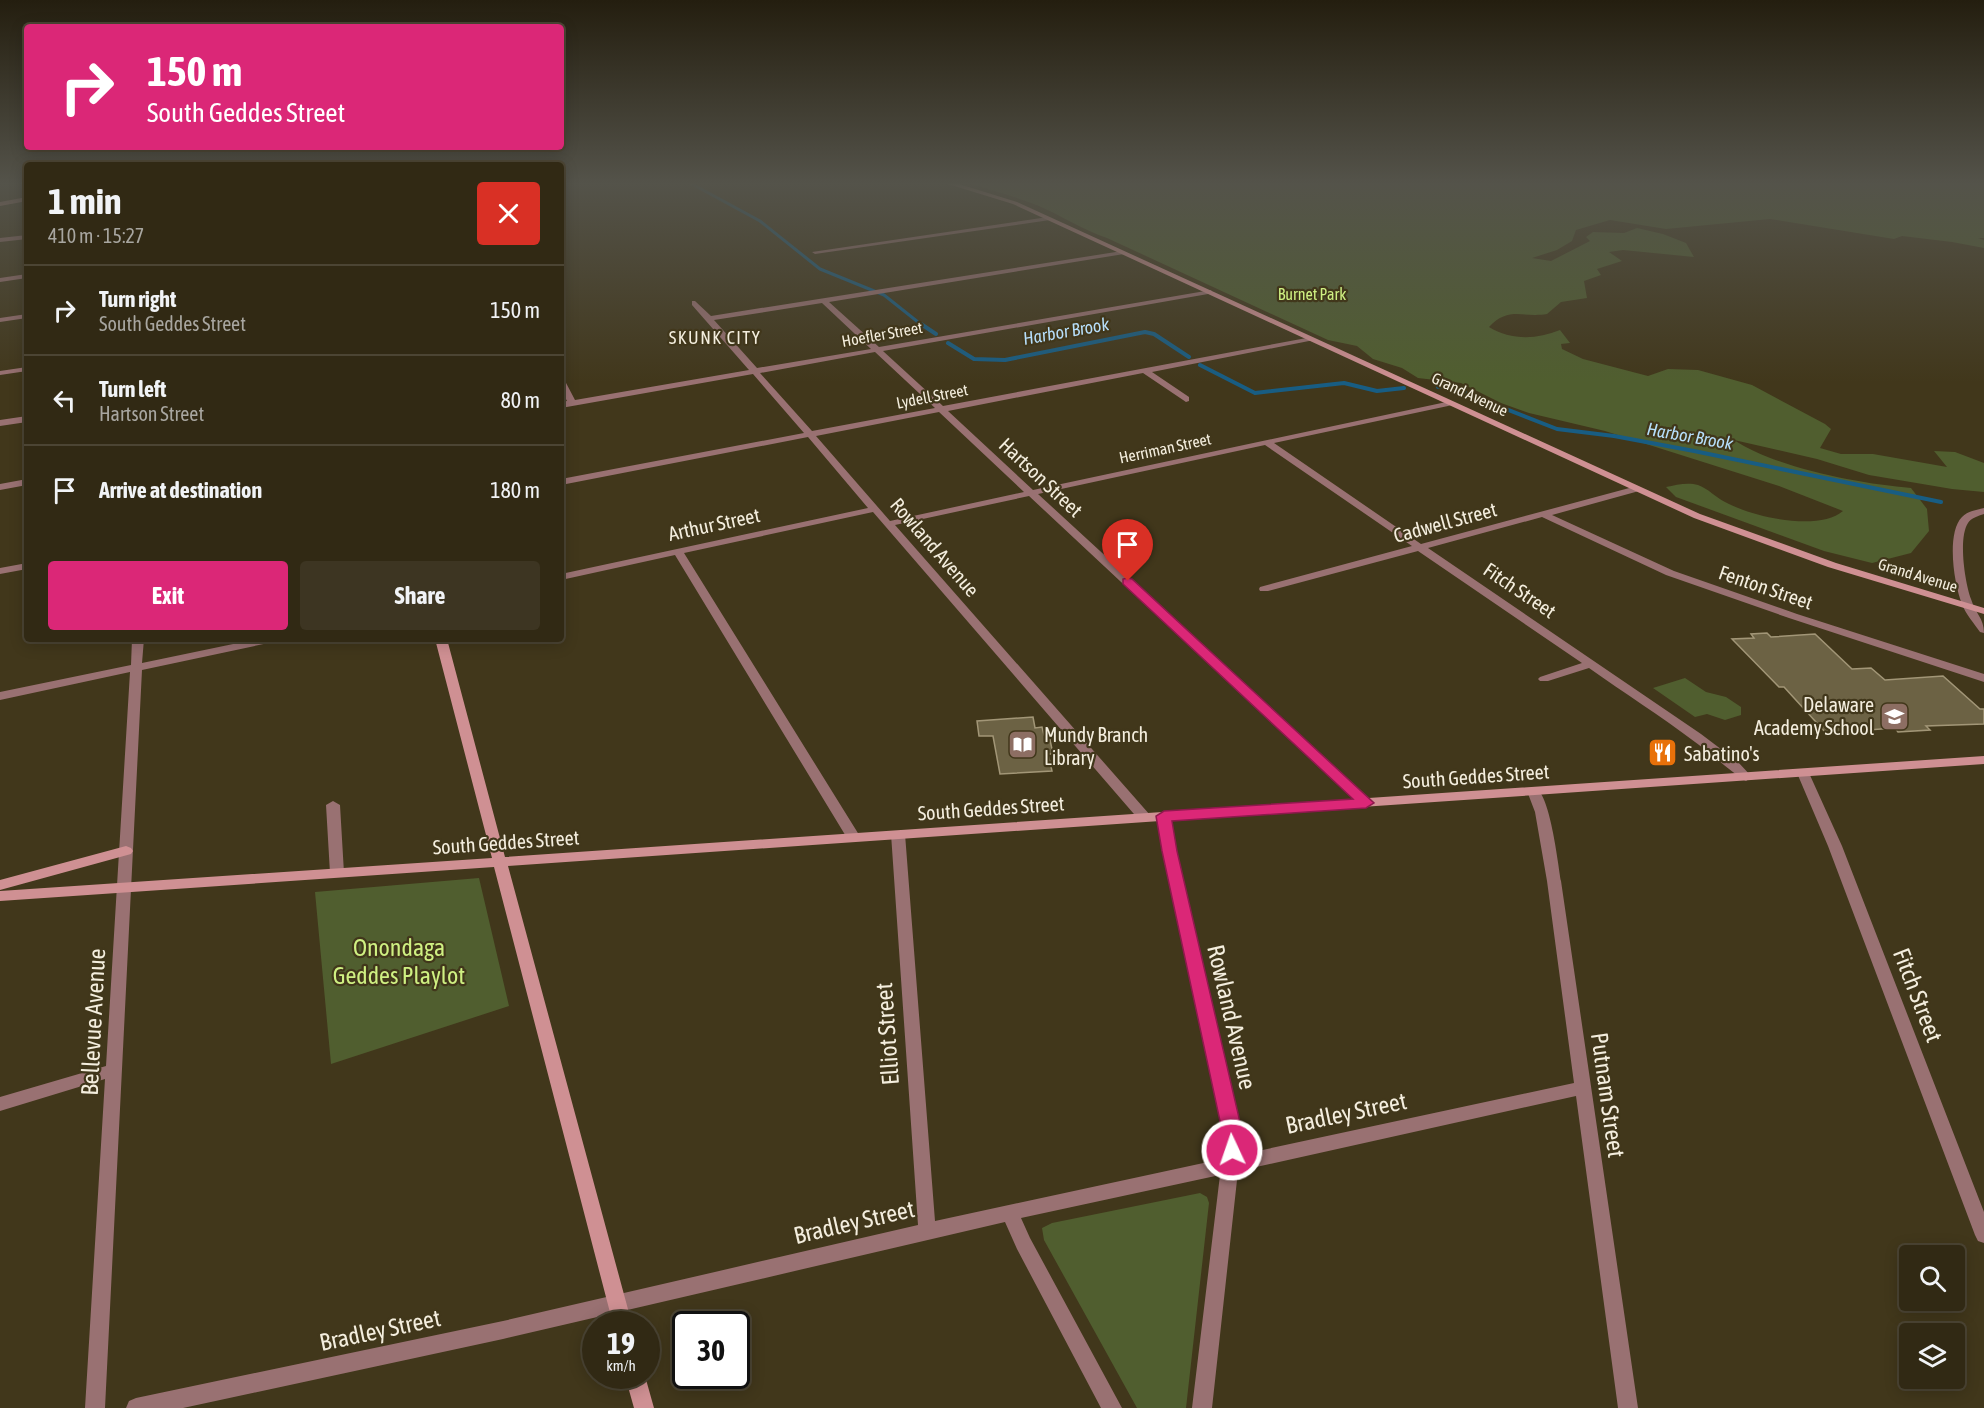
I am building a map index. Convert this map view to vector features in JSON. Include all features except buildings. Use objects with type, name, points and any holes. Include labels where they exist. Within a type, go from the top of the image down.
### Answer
[{"type":"street","points":[[815,252],[831,250]]},
{"type":"street","name":"Grand Avenue","points":[[1115,250],[1636,489],[1780,547],[1968,608],[1984,611]]},
{"type":"street","points":[[709,319],[1122,253]]},
{"type":"street","points":[[0,279],[24,276]]},
{"type":"street","name":"Hoefler Street","points":[[564,404],[1208,292]]},
{"type":"street","name":"Hartson Street","points":[[823,300],[1366,803]]},
{"type":"street","name":"Rowland Avenue","points":[[695,303],[1145,818]]},
{"type":"street","points":[[0,320],[24,316]]},
{"type":"street","name":"Lydell Street","points":[[564,481],[1309,339]]},
{"type":"street","points":[[0,373],[24,369]]},
{"type":"street","points":[[1144,370],[1186,399]]},
{"type":"street","points":[[564,386],[573,403]]},
{"type":"street","name":"Herriman Street","points":[[888,524],[1448,402]]},
{"type":"street","points":[[0,423],[24,419]]},
{"type":"street","name":"Fitch Street","points":[[1266,442],[1697,737],[1746,777]]},
{"type":"street","points":[[0,487],[24,483]]},
{"type":"street","name":"Cadwell Street","points":[[1264,590],[1636,489]]},
{"type":"street","name":"Arthur Street","points":[[564,576],[875,509]]},
{"type":"street","points":[[1984,511],[1971,515],[1961,526],[1959,553],[1964,596],[1968,608],[1984,630]]},
{"type":"street","name":"Fenton Street","points":[[1543,514],[1670,573],[1783,613],[1984,678]]},
{"type":"street","points":[[1971,515],[1984,518]]},
{"type":"street","points":[[678,552],[796,740],[854,838]]},
{"type":"street","points":[[0,571],[24,567]]},
{"type":"street","name":"Bellevue Avenue","points":[[95,1408],[138,642]]},
{"type":"street","points":[[0,696],[258,642]]},
{"type":"street","points":[[442,642],[618,1311]]},
{"type":"street","points":[[1544,679],[1591,664]]},
{"type":"street","name":"South Geddes Street","points":[[0,896],[1984,760]]},
{"type":"street","name":"Fitch Street","points":[[1803,773],[1835,846],[1984,1235]]},
{"type":"street","name":"Putnam Street","points":[[1533,791],[1542,812],[1554,881],[1628,1408]]},
{"type":"street","points":[[333,805],[337,873]]},
{"type":"street","name":"Rowland Avenue","points":[[1164,816],[1169,851],[1233,1135],[1202,1408]]},
{"type":"street","name":"Elliot Street","points":[[898,834],[927,1231]]},
{"type":"street","points":[[0,885],[126,851]]},
{"type":"street","points":[[0,1104],[115,1070]]},
{"type":"street","name":"Bradley Street","points":[[136,1408],[503,1330],[927,1231],[1583,1089]]},
{"type":"street","points":[[1010,1214],[1112,1408]]},
{"type":"street","points":[[639,1389],[644,1408]]},
{"type":"green space","name":"Burnet Park","points":[[1132,250],[1557,250],[1532,258],[1551,261],[1573,250],[1690,250],[1694,257],[1623,250],[1609,252],[1622,261],[1597,269],[1601,275],[1584,281],[1587,298],[1561,302],[1547,314],[1516,314],[1503,317],[1489,327],[1506,334],[1523,337],[1542,336],[1560,330],[1570,343],[1561,344],[1562,349],[1583,359],[1648,376],[1668,369],[1698,370],[1752,385],[1825,424],[1831,429],[1820,448],[1841,454],[1873,454],[1947,467],[1934,451],[1955,452],[1984,463],[1984,492],[1869,475],[1817,459],[1734,440],[1772,459],[1819,473],[1868,483],[1911,488],[1927,509],[1929,531],[1911,553],[1872,563],[1824,551],[1676,497],[1666,487],[1698,485],[1737,508],[1785,520],[1818,521],[1843,511],[1779,486],[1605,431],[1529,413],[1501,403],[1461,383],[1418,378],[1402,368],[1373,359],[1357,346],[1328,340]]},
{"type":"green space","points":[[1685,678],[1706,692],[1726,697],[1741,707],[1741,715],[1725,720],[1707,714],[1695,717],[1653,688]]},
{"type":"green space","name":"Onondaga Geddes Playlot","points":[[479,878],[509,1006],[331,1064],[315,892]]},
{"type":"green space","points":[[1200,1193],[1207,1197],[1209,1203],[1186,1408],[1137,1408],[1044,1240],[1042,1228],[1052,1223]]},
{"type":"waterway","name":"Harbor Brook","points":[[796,250],[820,269],[884,295],[923,326]]},
{"type":"waterway","name":"Harbor Brook","points":[[921,324],[936,334]]},
{"type":"waterway","name":"Harbor Brook","points":[[948,343],[974,359],[1005,360],[1145,332],[1154,334],[1189,357]]},
{"type":"waterway","name":"Harbor Brook","points":[[1200,365],[1255,393],[1344,383],[1377,391],[1404,388]]},
{"type":"waterway","name":"Harbor Brook","points":[[1438,387],[1450,387],[1557,429],[1614,436],[1694,451],[1941,502]]},
{"type":"place","name":"Delaware Academy School","points":[[1895,716]]},
{"type":"place","name":"Mundy Branch Library","points":[[1023,745]]},
{"type":"place","name":"Sabatino's","points":[[1663,753]]},
{"type":"district","name":"SKUNK CITY","points":[[715,337]]},
{"type":"route","points":[[1128,581],[1366,803],[1164,816],[1169,851],[1233,1135],[1232,1150]]}]
